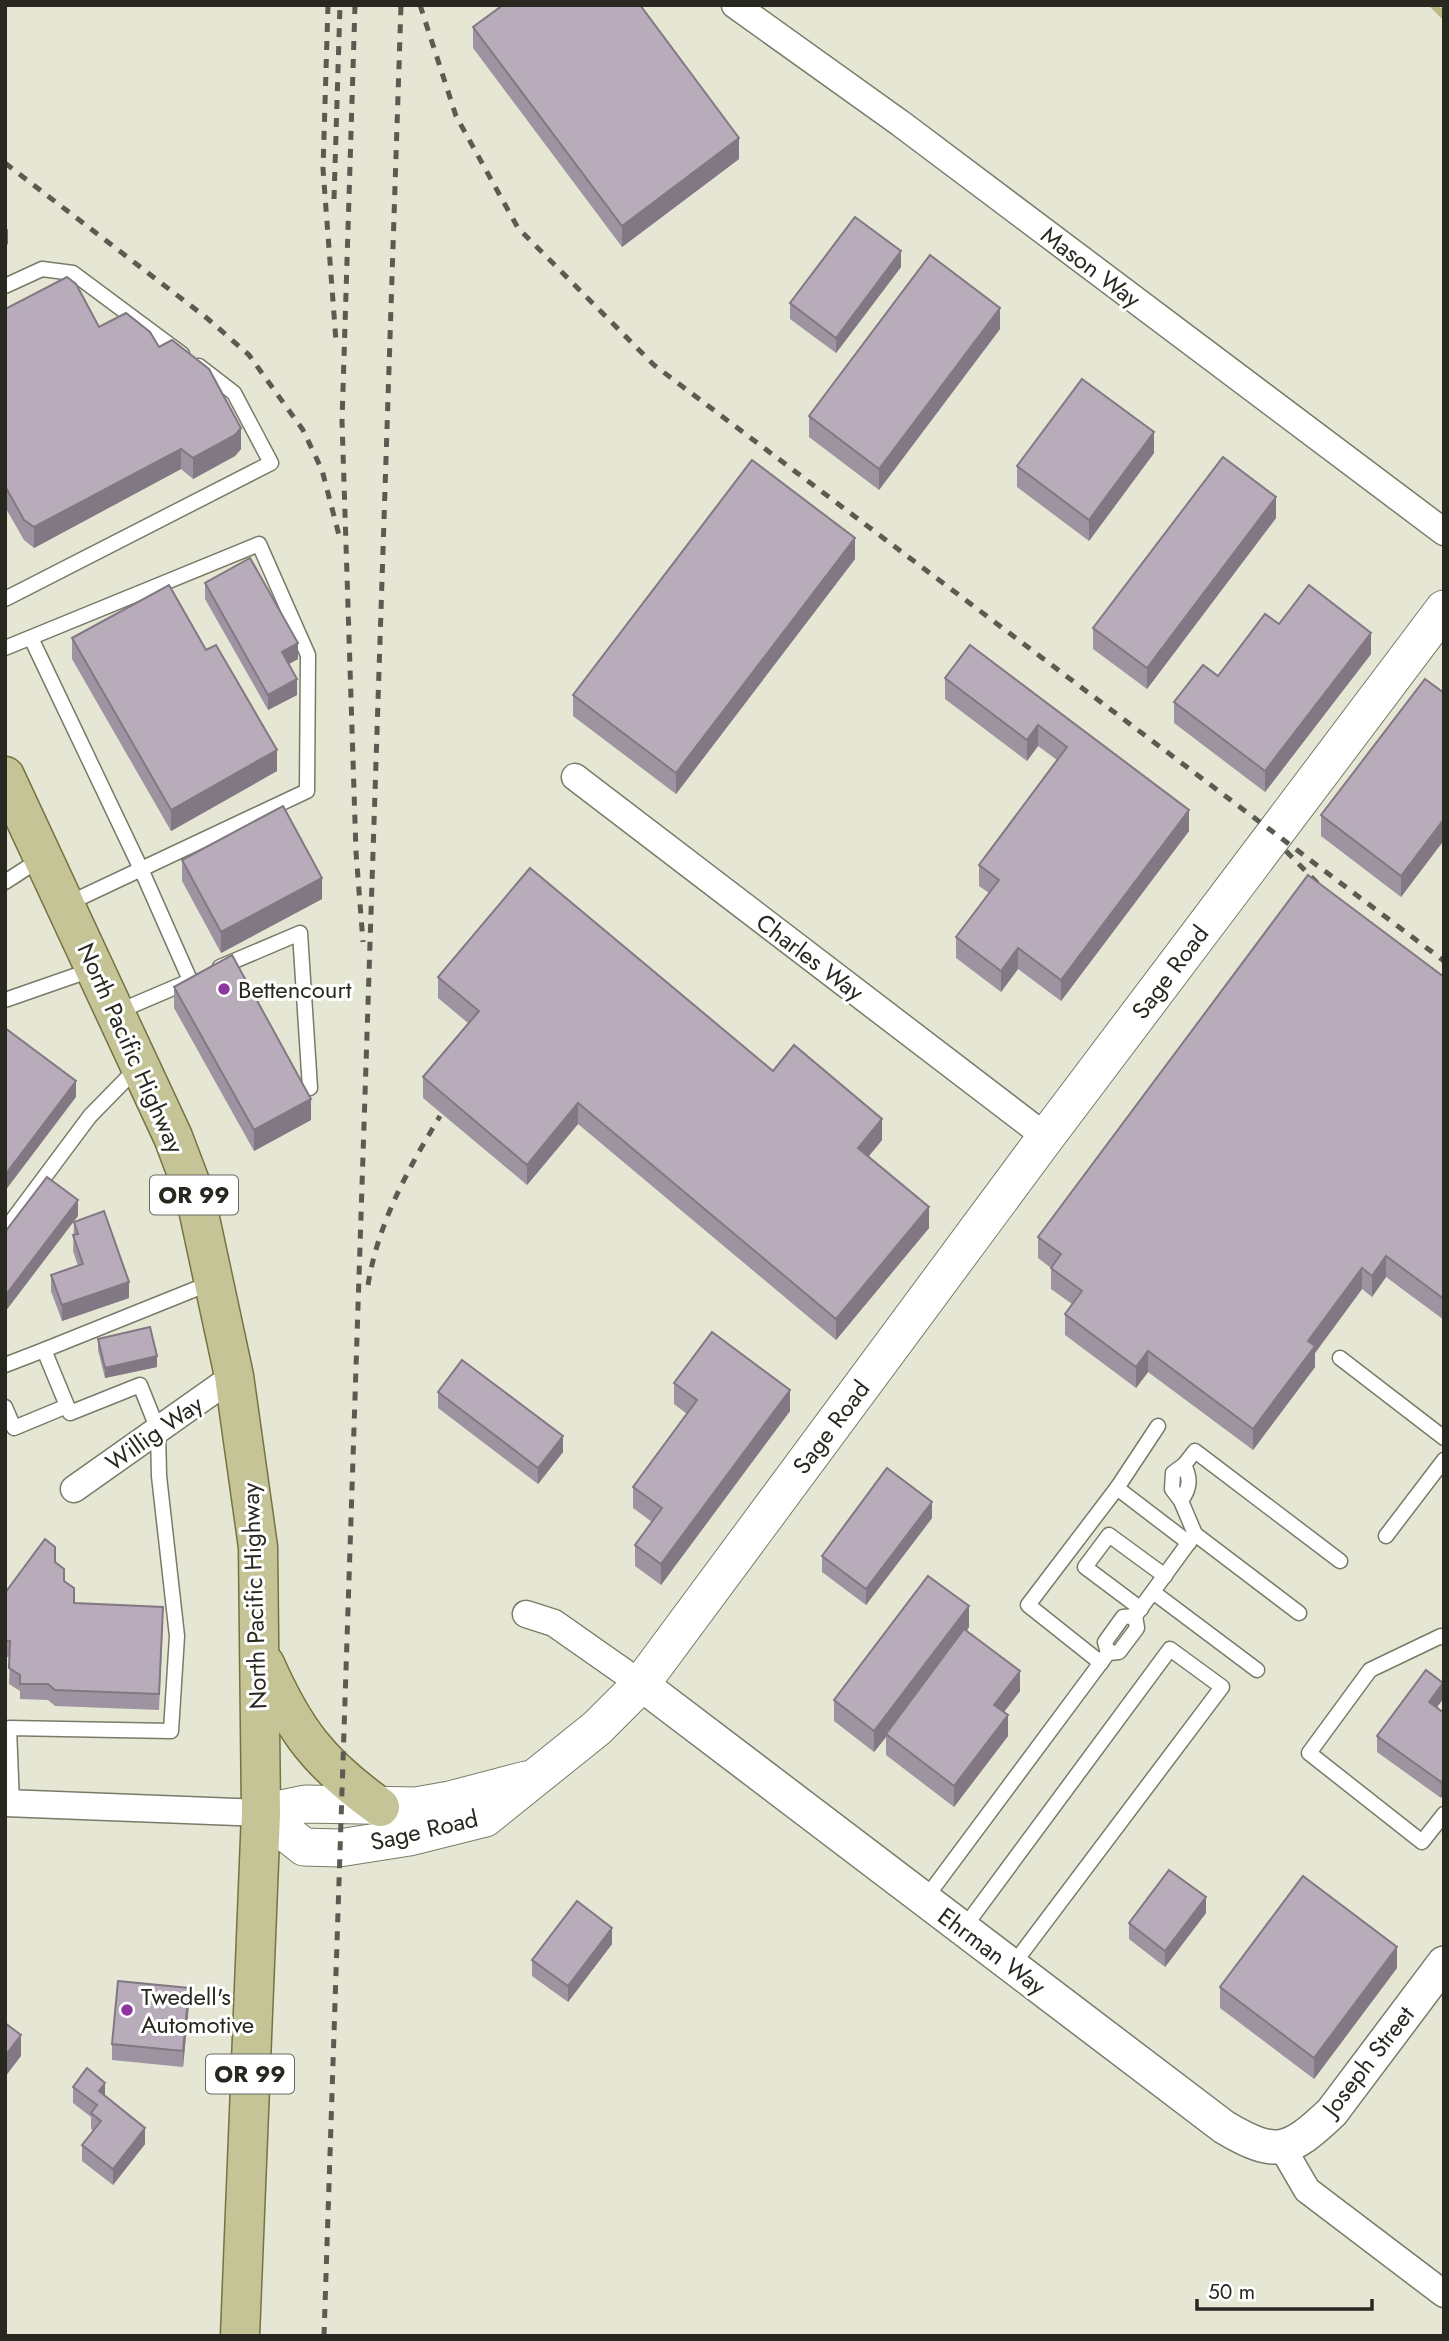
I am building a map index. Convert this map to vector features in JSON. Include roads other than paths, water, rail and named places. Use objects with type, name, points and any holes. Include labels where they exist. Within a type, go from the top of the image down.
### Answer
[{"type":"main road","name":"Sage Road","points":[[261,1812],[304,1847],[339,1848],[485,1818],[597,1728],[641,1684],[1046,1138],[1444,609]]},
{"type":"main road","name":"North Pacific Highway","points":[[5,776],[173,1137],[195,1195],[234,1376],[258,1546],[261,1812],[240,2336]]},
{"type":"main road","points":[[258,1648],[283,1706],[318,1757],[342,1780],[380,1807]]},
{"type":"main road","points":[[261,1812],[305,1804],[380,1807],[450,1800],[533,1778]]},
{"type":"street","name":"Mason Way","points":[[735,5],[900,123],[1444,532]]},
{"type":"street","name":"Charles Way","points":[[575,777],[1046,1138]]},
{"type":"street","name":"Willig Way","points":[[74,1489],[234,1376]]},
{"type":"street","name":"Ehrman Way","points":[[526,1614],[554,1623],[641,1684],[1224,2127],[1254,2145],[1282,2147]]},
{"type":"street","points":[[9,1803],[261,1812]]},
{"type":"street","name":"Joseph Street","points":[[1282,2147],[1306,2135],[1332,2112],[1444,1963]]},
{"type":"street","points":[[1282,2147],[1307,2190],[1444,2294]]},
{"type":"lane","points":[[5,286],[42,269],[73,273],[234,393],[271,463],[5,599]]},
{"type":"lane","points":[[5,648],[259,544],[308,655],[307,791],[66,905]]},
{"type":"lane","points":[[30,638],[141,869],[190,980]]},
{"type":"lane","points":[[5,882],[43,857]]},
{"type":"lane","points":[[116,1013],[300,933],[310,1088]]},
{"type":"lane","points":[[5,1000],[95,968]]},
{"type":"lane","points":[[5,1230],[90,1116],[140,1065]]},
{"type":"lane","points":[[5,1365],[214,1281]]},
{"type":"lane","points":[[9,1803],[9,1728],[171,1731],[177,1636],[159,1476],[158,1430],[140,1385],[70,1413],[44,1350]]},
{"type":"lane","points":[[1340,1358],[1444,1438]]},
{"type":"lane","points":[[5,1407],[14,1428],[67,1406]]},
{"type":"lane","points":[[1105,1658],[1028,1605],[1117,1488],[1158,1426]]},
{"type":"lane","points":[[1192,1538],[1181,1501],[1189,1490],[1190,1476],[1184,1465],[1195,1451],[1340,1561]]},
{"type":"lane","points":[[1386,1536],[1444,1460]]},
{"type":"lane","points":[[1117,1488],[1299,1613]]},
{"type":"lane","points":[[1138,1613],[1085,1567],[1109,1535],[1165,1576]]},
{"type":"lane","points":[[925,1899],[1105,1658],[1119,1652],[1136,1628],[1138,1613],[1192,1538]]},
{"type":"lane","points":[[1153,1592],[1256,1670]]},
{"type":"lane","points":[[1444,1638],[1441,1636],[1370,1670],[1309,1753],[1422,1842],[1444,1814]]},
{"type":"lane","points":[[963,1929],[1170,1649],[1222,1687],[1012,1966]]},
{"type":"waterway","points":[[1433,5],[1444,16]]},
{"type":"railway","points":[[328,5],[323,169],[336,341]]},
{"type":"railway","points":[[334,199],[340,5]]},
{"type":"railway","points":[[355,5],[342,421],[356,852],[363,942]]},
{"type":"railway","points":[[324,2336],[401,5]]},
{"type":"railway","points":[[420,5],[456,116],[518,228],[654,365],[1444,961]]},
{"type":"railway","points":[[5,163],[208,319],[249,355],[303,430],[322,470],[340,539]]},
{"type":"railway","points":[[1286,851],[1328,894]]},
{"type":"railway","points":[[368,1285],[387,1218],[406,1176],[440,1116]]},
{"type":"place","name":"Bettencourt","points":[[224,989]]},
{"type":"place","name":"Twedell's Automotive","points":[[127,2010]]}]
